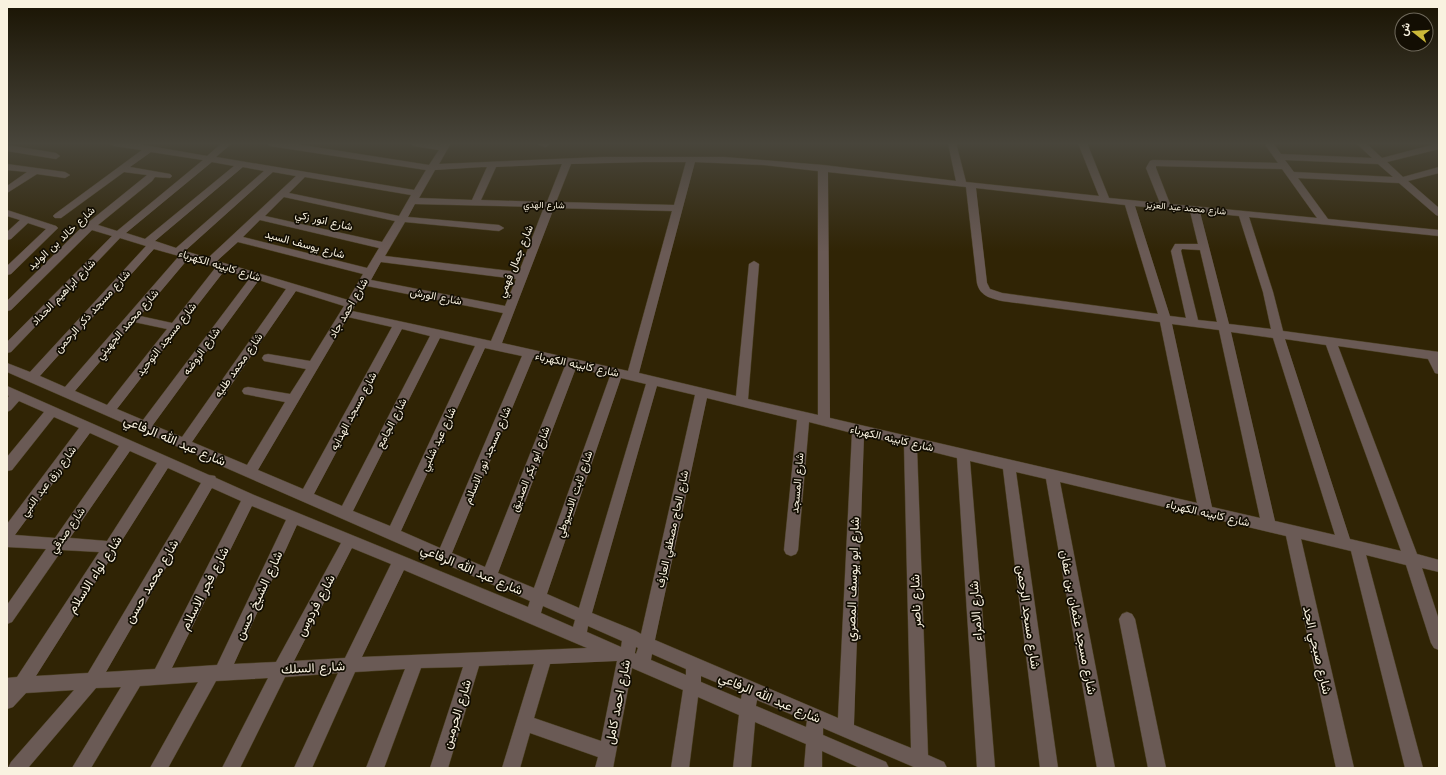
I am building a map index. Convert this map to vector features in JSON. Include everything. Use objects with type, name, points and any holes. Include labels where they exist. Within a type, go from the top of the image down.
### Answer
[{"type":"street","points":[[7,190],[23,179]]},
{"type":"street","points":[[58,216],[108,179]]},
{"type":"street","name":"شارع خالد بن الوليد","points":[[7,307],[90,226],[149,179]]},
{"type":"street","name":"شارع ابراهيم الحداد","points":[[7,349],[119,234],[185,179]]},
{"type":"street","name":"شارع مسجد ذكر الرحمن","points":[[31,378],[150,244],[224,179]]},
{"type":"street","name":"شارع محمد الجهيني","points":[[67,393],[132,318],[182,253],[260,179]]},
{"type":"street","points":[[210,262],[297,179]]},
{"type":"street","name":"شارع الهدي","points":[[323,179],[414,197],[475,203],[677,208]]},
{"type":"street","name":"شارع احمد جاد","points":[[250,472],[315,366],[424,179]]},
{"type":"street","points":[[475,203],[486,179]]},
{"type":"street","name":"شارع جمال فهمي","points":[[488,344],[508,310],[560,179]]},
{"type":"street","points":[[632,376],[685,179]]},
{"type":"street","points":[[823,179],[824,422]]},
{"type":"street","name":"شارع محمد عبد العزيز","points":[[918,179],[1105,200],[1439,233]]},
{"type":"street","points":[[965,179],[983,289],[988,293],[1002,297],[1435,355],[1439,370]]},
{"type":"street","points":[[1097,179],[1105,200]]},
{"type":"street","points":[[1155,179],[1166,206]]},
{"type":"street","points":[[1294,179],[1324,222]]},
{"type":"street","points":[[1383,179],[1404,179]]},
{"type":"street","points":[[1401,180],[1439,213]]},
{"type":"street","points":[[281,194],[401,219],[499,228]]},
{"type":"street","points":[[1129,202],[1165,319],[1206,512]]},
{"type":"street","points":[[1194,208],[1224,327],[1269,527]]},
{"type":"street","points":[[7,213],[53,228],[7,272]]},
{"type":"street","points":[[1243,213],[1268,292],[1278,334],[1351,546],[1414,768]]},
{"type":"street","name":"شارع انور زكي","points":[[258,217],[384,246]]},
{"type":"street","points":[[7,237],[27,219]]},
{"type":"street","name":"شارع كابينه الكهرباء","points":[[90,226],[293,287],[348,309],[399,325],[632,376],[1009,466],[1439,566]]},
{"type":"street","name":"شارع يوسف السيد","points":[[236,238],[366,277]]},
{"type":"street","points":[[1193,323],[1176,251],[1179,246],[1203,247]]},
{"type":"street","points":[[378,258],[522,276]]},
{"type":"street","points":[[742,402],[754,264]]},
{"type":"street","name":"شارع مسجد التوحيد","points":[[109,411],[223,266]]},
{"type":"street","name":"شارع الروضه","points":[[145,427],[257,276]]},
{"type":"street","name":"شارع الورش","points":[[366,277],[508,310]]},
{"type":"street","name":"شارع محمد طليه","points":[[184,444],[293,287]]},
{"type":"street","points":[[132,318],[175,328]]},
{"type":"street","name":"شارع مسجد الهدايه","points":[[306,497],[399,325]]},
{"type":"street","name":"شارع الجامع","points":[[346,514],[437,333]]},
{"type":"street","points":[[1330,341],[1412,560],[1439,643]]},
{"type":"street","name":"شارع عيد شلبي","points":[[394,534],[488,344]]},
{"type":"street","name":"شارع مسجد نور الاسلام","points":[[444,556],[529,353]]},
{"type":"street","points":[[268,358],[315,366]]},
{"type":"street","name":"شارع ابو بكر الصديق","points":[[489,576],[572,363]]},
{"type":"street","name":"شارع عبد الله الرفاعي","points":[[7,367],[631,636],[750,689],[938,768]]},
{"type":"street","name":"شارع ثابت الاسيوطي","points":[[532,616],[617,373]]},
{"type":"street","points":[[578,636],[585,617],[653,381]]},
{"type":"street","points":[[248,391],[294,399]]},
{"type":"street","points":[[7,407],[12,392]]},
{"type":"street","name":"شارع عبد الله الرفاعي","points":[[12,392],[210,480],[249,499],[532,616],[880,768]]},
{"type":"street","name":"شارع الحاج مصطفي العارف","points":[[642,664],[702,393]]},
{"type":"street","points":[[7,466],[52,411]]},
{"type":"street","name":"شارع المسجد","points":[[791,550],[803,417]]},
{"type":"street","name":"شارع رزق عبد النبي","points":[[7,535],[88,426]]},
{"type":"street","name":"شارع ابو يوسف المصري","points":[[846,729],[858,430]]},
{"type":"street","name":"شارع ناصر","points":[[910,442],[920,760]]},
{"type":"street","name":"شارع صدقي","points":[[7,617],[57,543],[128,444]]},
{"type":"street","name":"شارع الامراء","points":[[963,454],[986,768]]},
{"type":"street","name":"شارع لواء الاسلام","points":[[7,701],[14,686],[112,546],[166,461]]},
{"type":"street","name":"شارع مسجد الرحمن","points":[[1009,466],[1049,768]]},
{"type":"street","name":"شارع مسجد عثمان بن عفان","points":[[1052,476],[1106,768]]},
{"type":"street","name":"شارع محمد حسن","points":[[17,768],[92,681],[210,480]]},
{"type":"street","name":"شارع فجر الاسلام","points":[[159,677],[249,499]]},
{"type":"street","name":"شارع الشيخ حسن","points":[[159,768],[217,673],[294,517]]},
{"type":"street","name":"شارع صبحي الجد","points":[[1292,532],[1345,768]]},
{"type":"street","points":[[7,541],[112,546]]},
{"type":"street","name":"شارع فردوس","points":[[231,768],[281,669],[349,541]]},
{"type":"street","points":[[303,768],[350,665],[400,562]]},
{"type":"street","points":[[1127,619],[1157,768]]},
{"type":"street","name":"شارع احمد كامل","points":[[606,760],[623,656],[631,636]]},
{"type":"street","name":"شارع السلك","points":[[14,686],[416,661],[623,656]]},
{"type":"street","points":[[511,768],[544,658]]},
{"type":"street","name":"شارع الحرمين","points":[[439,768],[473,660]]},
{"type":"street","points":[[375,768],[416,661]]},
{"type":"street","points":[[680,768],[695,665]]},
{"type":"street","points":[[81,768],[135,679]]},
{"type":"street","points":[[742,768],[750,689]]},
{"type":"street","points":[[813,768],[815,716]]},
{"type":"street","points":[[525,724],[606,760]]}]
